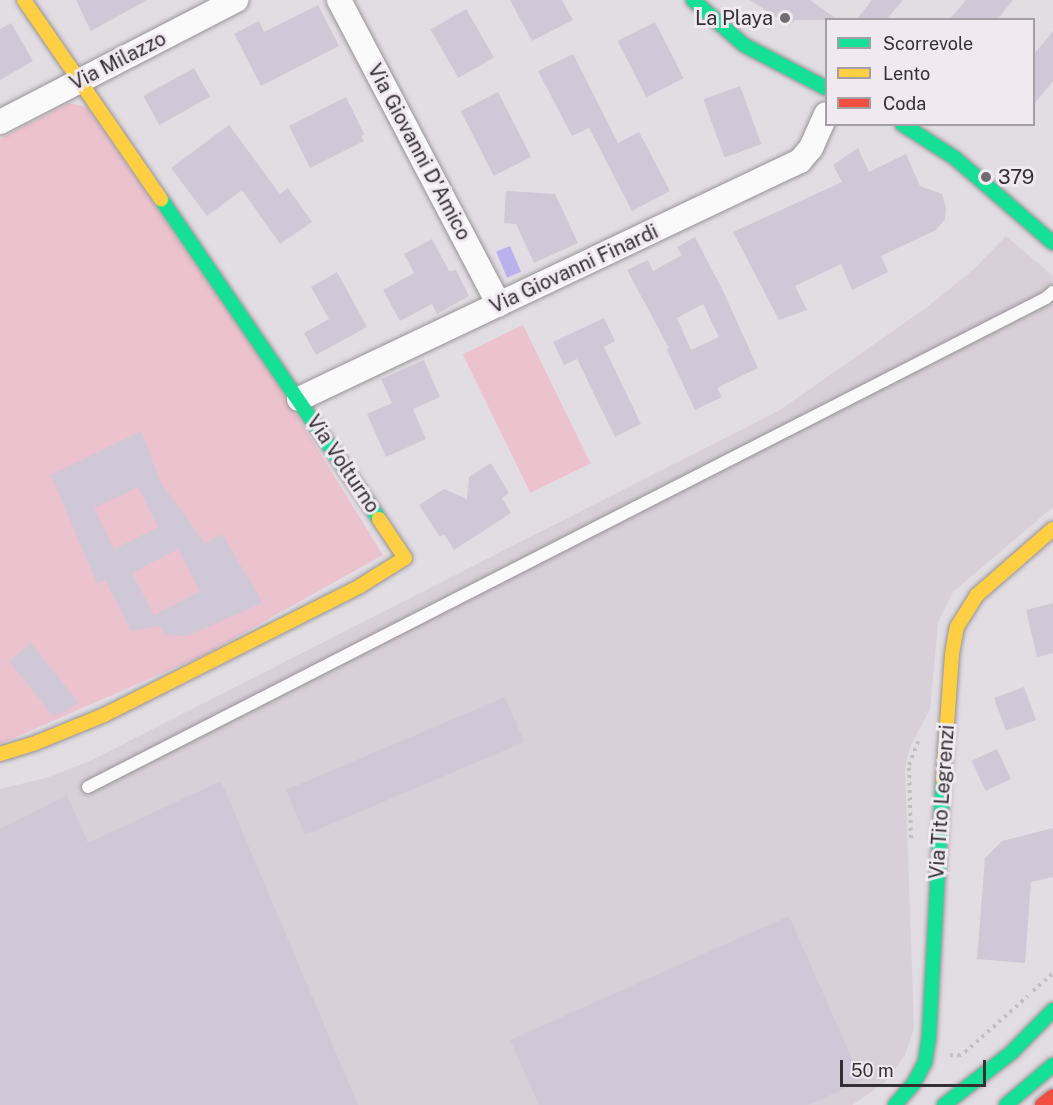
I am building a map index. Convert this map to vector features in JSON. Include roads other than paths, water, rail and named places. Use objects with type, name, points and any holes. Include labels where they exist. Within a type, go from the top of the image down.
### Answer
[{"type":"main road","name":"Via Volturno","points":[[0,754],[33,744],[104,715],[360,586],[405,558],[299,399],[24,0]]},
{"type":"main road","points":[[693,0],[725,31],[752,50],[825,87]]},
{"type":"main road","points":[[905,126],[955,158],[1053,243]]},
{"type":"main road","name":"Via Tito Legrenzi","points":[[895,1105],[914,1083],[925,1062],[930,1038],[937,861],[952,654],[957,627],[976,595],[1053,529]]},
{"type":"main road","points":[[944,1105],[1012,1052],[1053,1010]]},
{"type":"main road","points":[[1006,1105],[1053,1065]]},
{"type":"main road","points":[[1042,1105],[1053,1096]]},
{"type":"street","name":"Via Milazzo","points":[[0,122],[236,0]]},
{"type":"street","name":"Via Giovanni D'Amico","points":[[339,0],[499,304]]},
{"type":"street","name":"Via Giovanni Finardi","points":[[299,399],[800,161],[811,148],[825,116]]},
{"type":"lane","points":[[88,787],[990,327],[1046,298],[1053,292]]},
{"type":"place","name":"La Playa","points":[[785,18]]},
{"type":"place","name":"379","points":[[986,177]]}]
